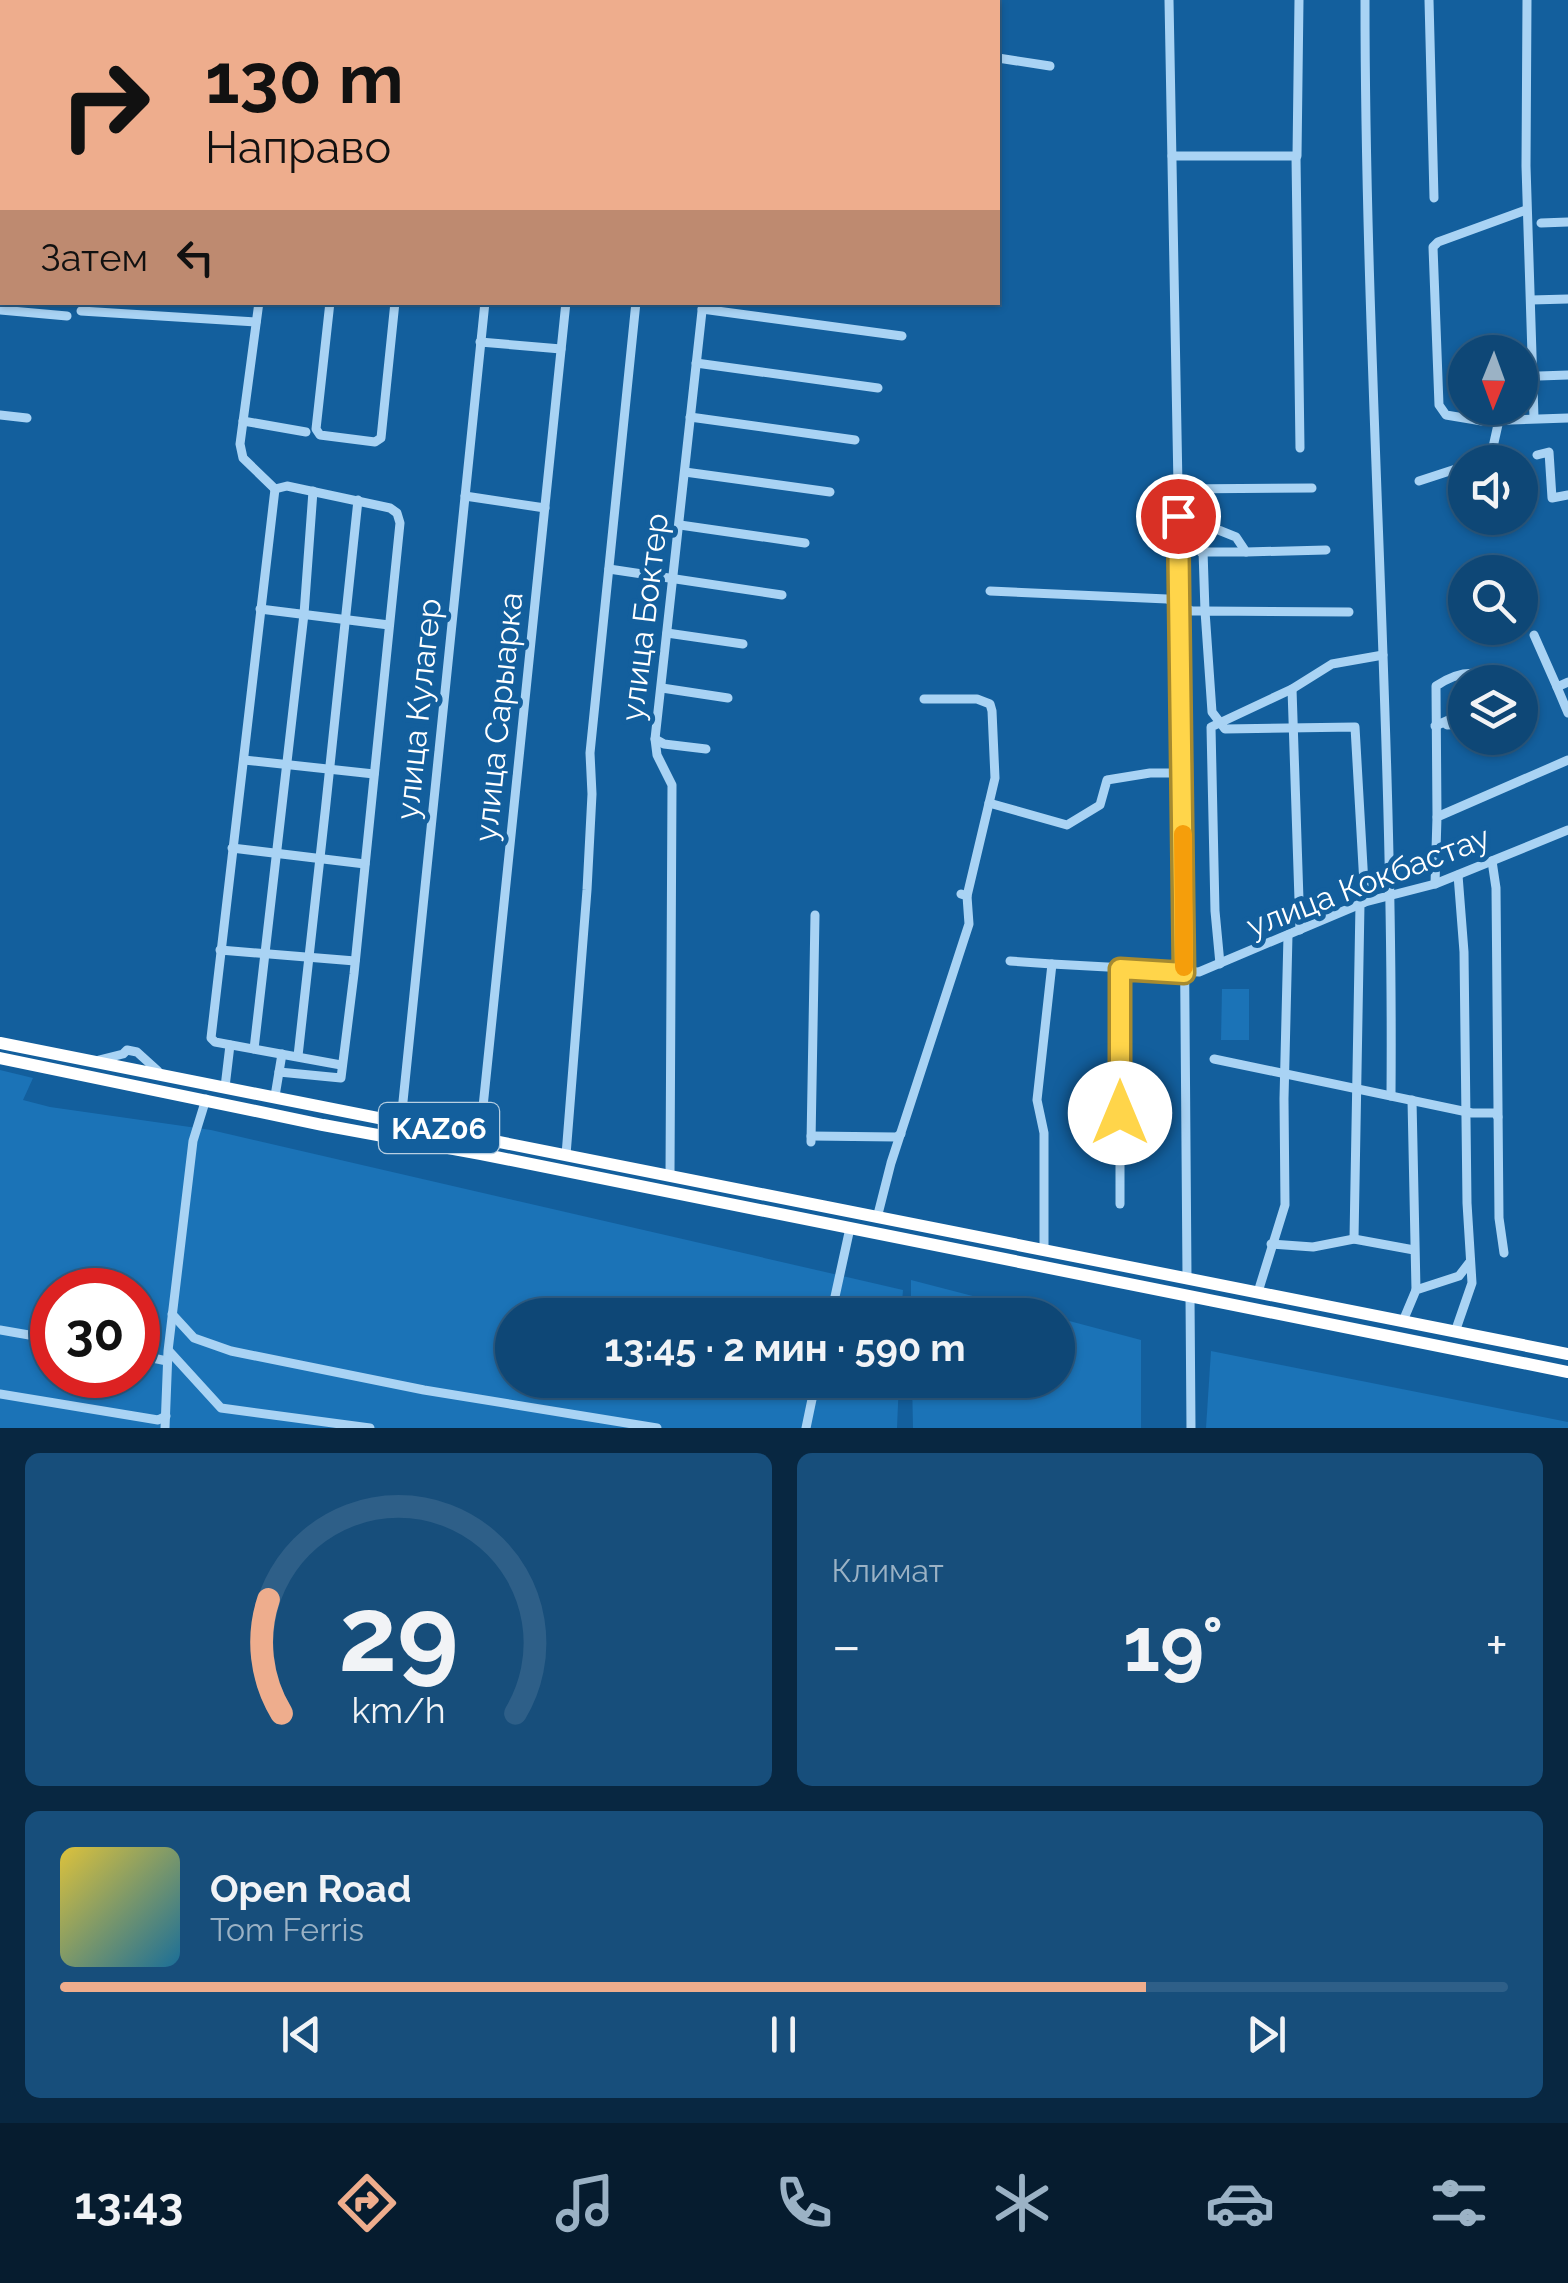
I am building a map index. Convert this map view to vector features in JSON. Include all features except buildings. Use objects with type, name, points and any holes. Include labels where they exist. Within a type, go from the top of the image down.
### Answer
[{"type":"highway","name":"KАZ06","points":[[0,1043],[1568,1354]]},
{"type":"highway","name":"KАZ06","points":[[0,1058],[1568,1372]]},
{"type":"highway","points":[[323,1125],[327,1106]]},
{"type":"highway","points":[[734,1206],[738,1189]]},
{"type":"street","points":[[1169,0],[1183,772],[1187,1278]]},
{"type":"street","points":[[1299,0],[1300,153],[1296,157],[1300,448]]},
{"type":"street","points":[[1366,0],[1366,116],[1390,895],[1391,1096]]},
{"type":"street","points":[[1430,0],[1434,198]]},
{"type":"street","points":[[1527,0],[1526,210],[1532,335]]},
{"type":"street","points":[[1000,58],[1050,66]]},
{"type":"street","points":[[1172,156],[1296,157]]},
{"type":"street","points":[[1448,415],[1439,405],[1433,247],[1526,210]]},
{"type":"street","points":[[1541,223],[1568,222]]},
{"type":"street","points":[[1531,300],[1568,299]]},
{"type":"street","points":[[258,305],[240,444],[243,458],[276,489]]},
{"type":"street","points":[[330,305],[316,429],[320,436],[375,442],[381,438],[395,305]]},
{"type":"street","name":"улица Кулагер","points":[[400,1121],[484,305]]},
{"type":"street","name":"улица Сарыарка","points":[[480,1136],[566,305]]},
{"type":"street","points":[[566,1155],[587,890],[590,753],[636,305]]},
{"type":"street","points":[[703,306],[902,336]]},
{"type":"street","name":"улица Боктер","points":[[670,1175],[672,785],[656,755],[655,740],[703,306]]},
{"type":"street","points":[[0,310],[67,316]]},
{"type":"street","points":[[81,310],[256,322]]},
{"type":"street","points":[[480,342],[561,350]]},
{"type":"street","points":[[696,363],[878,388]]},
{"type":"street","points":[[1539,376],[1568,375]]},
{"type":"street","points":[[0,414],[27,418]]},
{"type":"street","points":[[690,416],[856,440]]},
{"type":"street","points":[[1538,418],[1568,418]]},
{"type":"street","points":[[243,421],[306,432]]},
{"type":"street","points":[[1538,454],[1550,452],[1552,498],[1568,495]]},
{"type":"street","points":[[1420,481],[1448,471]]},
{"type":"street","points":[[685,472],[830,492]]},
{"type":"street","points":[[276,489],[286,486],[358,500],[390,508],[400,518],[365,864],[338,1080],[279,1072]]},
{"type":"street","points":[[1177,489],[1312,488]]},
{"type":"street","points":[[276,489],[211,1038],[215,1042],[341,1064]]},
{"type":"street","points":[[1201,490],[1212,712],[1218,722],[1225,729],[1238,731],[1355,728],[1363,903],[1354,1239]]},
{"type":"street","points":[[254,1049],[304,614],[313,492]]},
{"type":"street","points":[[465,496],[545,508]]},
{"type":"street","points":[[298,1056],[358,500]]},
{"type":"street","points":[[1201,523],[1236,537],[1246,552]]},
{"type":"street","points":[[680,526],[805,543]]},
{"type":"street","points":[[1202,552],[1326,550]]},
{"type":"street","points":[[609,569],[782,595]]},
{"type":"street","points":[[990,591],[1167,599],[1192,611],[1350,612]]},
{"type":"street","points":[[260,609],[389,625]]},
{"type":"street","points":[[1180,620],[1192,611]]},
{"type":"street","points":[[667,633],[744,644]]},
{"type":"street","points":[[1538,644],[1568,713]]},
{"type":"street","points":[[1220,964],[1211,727],[1292,689],[1332,664],[1383,655]]},
{"type":"street","points":[[1435,884],[1436,686],[1448,680]]},
{"type":"street","points":[[1557,687],[1568,682]]},
{"type":"street","points":[[662,688],[728,698]]},
{"type":"street","points":[[1292,689],[1300,930]]},
{"type":"street","points":[[877,1218],[969,924],[964,895],[995,778],[990,704],[978,700],[924,699]]},
{"type":"street","points":[[1434,726],[1448,720]]},
{"type":"street","points":[[1434,726],[1448,725]]},
{"type":"street","points":[[655,740],[706,749]]},
{"type":"street","points":[[244,760],[374,774]]},
{"type":"street","points":[[1436,818],[1568,760]]},
{"type":"street","points":[[989,803],[1066,825],[1100,805],[1107,780],[1183,772]]},
{"type":"street","name":"улица Кокбастау","points":[[1010,960],[1200,972],[1363,903],[1413,892],[1568,830]]},
{"type":"street","points":[[232,848],[365,864]]},
{"type":"street","points":[[1492,861],[1496,888],[1499,1218],[1504,1253]]},
{"type":"street","points":[[1455,1332],[1472,1283],[1464,952],[1458,875]]},
{"type":"street","points":[[815,915],[811,1139],[902,1134]]},
{"type":"street","points":[[1258,1292],[1286,1206],[1288,935]]},
{"type":"street","points":[[220,950],[354,961]]},
{"type":"street","points":[[1044,1250],[1044,1133],[1037,1100],[1052,964]]},
{"type":"street","points":[[1120,969],[1120,1204]]},
{"type":"street","points":[[225,1087],[230,1045]]},
{"type":"street","points":[[275,1096],[282,1054]]},
{"type":"street","points":[[1214,1059],[1466,1112],[1495,1113],[1498,1117]]},
{"type":"street","points":[[164,1428],[172,1314],[192,1142],[206,1099]]},
{"type":"street","points":[[1403,1321],[1416,1290],[1412,1100]]},
{"type":"street","points":[[835,1298],[850,1228]]},
{"type":"street","points":[[1271,1244],[1314,1246],[1354,1239],[1414,1250]]},
{"type":"street","points":[[1416,1290],[1459,1276],[1470,1260]]},
{"type":"street","points":[[1190,1296],[1191,1428]]},
{"type":"street","points":[[172,1314],[194,1338],[231,1351],[424,1390],[657,1428]]},
{"type":"street","points":[[0,1330],[30,1335]]},
{"type":"street","points":[[160,1356],[168,1356],[221,1408],[370,1428]]},
{"type":"street","points":[[0,1394],[158,1420],[166,1416]]},
{"type":"street","points":[[806,1428],[812,1398]]},
{"type":"shaded area","points":[[1222,989],[1249,989],[1249,1040],[1221,1040]]},
{"type":"shaded area","points":[[0,1070],[33,1078],[23,1100],[50,1107],[211,1130],[903,1290],[902,1298],[495,1298],[495,1398],[898,1398],[897,1428],[0,1428]]},
{"type":"shaded area","points":[[911,1280],[980,1298],[911,1298]]},
{"type":"shaded area","points":[[1075,1323],[1141,1340],[1141,1428],[913,1428],[912,1398],[1075,1398]]},
{"type":"shaded area","points":[[1211,1351],[1568,1422],[1568,1428],[1206,1428]]},
{"type":"slow traffic","points":[[1183,834],[1184,967]]},
{"type":"route","points":[[1120,1113],[1120,969],[1184,973],[1178,516]]}]
